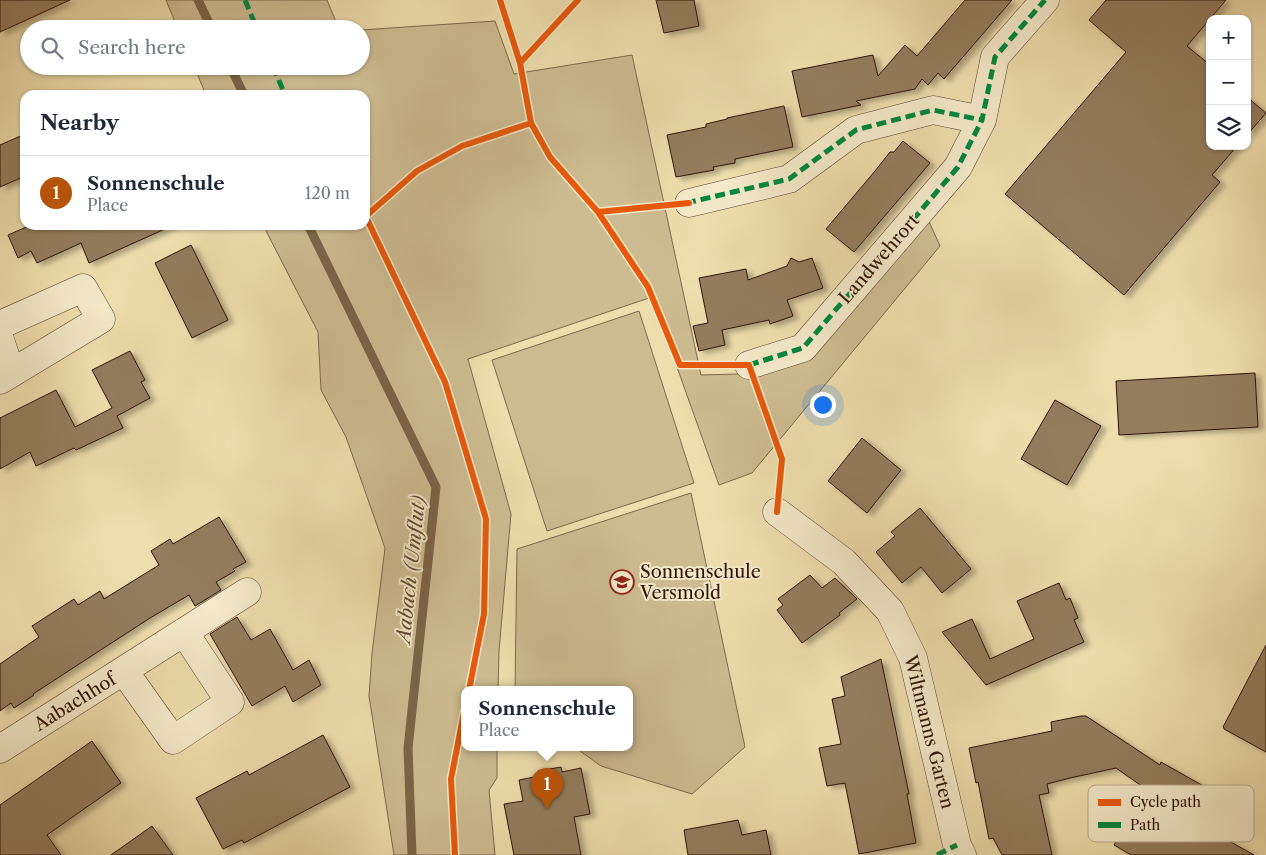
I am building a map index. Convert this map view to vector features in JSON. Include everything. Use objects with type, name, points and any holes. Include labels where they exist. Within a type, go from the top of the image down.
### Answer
[{"type":"street","name":"Landwehrort","points":[[749,364],[803,348],[958,167],[982,120],[995,57],[1045,0]]},
{"type":"street","points":[[689,203],[789,179],[856,130],[933,110],[982,120]]},
{"type":"street","points":[[0,325],[83,288],[101,319],[6,377],[0,340]]},
{"type":"street","name":"Wiltmanns Garten","points":[[777,512],[844,562],[890,611],[913,658],[957,845],[962,855]]},
{"type":"street","name":"Aabachhof","points":[[0,749],[247,592]]},
{"type":"street","name":"Aabachhof","points":[[124,671],[172,740],[230,702],[184,632]]},
{"type":"shaded area","points":[[166,0],[327,0],[335,20],[174,20]]},
{"type":"shaded area","points":[[495,21],[514,74],[632,55],[701,375],[739,374],[806,355],[927,217],[940,246],[752,473],[719,485],[652,297],[468,359],[511,514],[499,651],[498,686],[461,686],[461,751],[497,751],[497,778],[489,790],[495,855],[394,855],[369,696],[372,653],[385,548],[346,437],[321,390],[318,332],[266,230],[370,230],[370,90],[204,90],[198,75],[370,75],[370,29]]},
{"type":"shaded area","points":[[639,311],[694,483],[547,531],[492,360]]},
{"type":"shaded area","points":[[691,493],[745,747],[692,794],[601,766],[580,751],[633,751],[633,686],[515,686],[517,549]]},
{"type":"building","points":[[0,0],[70,0],[26,20],[20,20],[20,23],[0,32]]},
{"type":"building","points":[[656,0],[694,0],[699,26],[664,33]]},
{"type":"building","points":[[965,0],[1012,0],[944,79],[938,73],[928,85],[922,79],[915,89],[856,101],[861,105],[802,117],[792,71],[873,55],[878,76],[905,45],[917,56]]},
{"type":"building","points":[[1106,0],[1226,0],[1213,15],[1206,15],[1206,24],[1187,46],[1206,62],[1206,150],[1234,150],[1212,175],[1220,182],[1124,295],[1005,194],[1126,52],[1089,20]]},
{"type":"building","points":[[1251,100],[1266,113],[1251,130]]},
{"type":"building","points":[[784,106],[793,147],[735,159],[735,163],[713,167],[714,170],[676,177],[667,135],[706,127],[706,124],[727,118]]},
{"type":"building","points":[[20,136],[20,178],[0,187],[0,145]]},
{"type":"building","points":[[903,141],[930,163],[854,252],[826,229],[890,152],[894,152]]},
{"type":"building","points":[[20,230],[163,230],[89,263],[81,243],[37,263],[31,251],[18,258],[8,235]]},
{"type":"building","points":[[191,245],[228,320],[192,338],[155,263]]},
{"type":"building","points":[[791,258],[799,262],[812,258],[823,288],[787,300],[793,316],[770,324],[769,320],[722,330],[725,345],[699,351],[693,326],[708,323],[699,278],[746,269],[748,280],[787,266]]},
{"type":"building","points":[[130,351],[145,380],[141,382],[150,398],[117,416],[123,428],[36,466],[30,452],[0,469],[0,418],[56,390],[75,427],[112,408],[92,370]]},
{"type":"building","points":[[1255,373],[1258,427],[1119,435],[1116,381]]},
{"type":"building","points":[[1055,400],[1101,426],[1067,485],[1021,459]]},
{"type":"building","points":[[862,438],[901,470],[867,513],[828,481]]},
{"type":"building","points":[[920,508],[971,569],[942,593],[921,567],[902,583],[876,552],[895,536],[891,532]]},
{"type":"building","points":[[219,517],[246,562],[216,582],[221,590],[195,606],[189,595],[150,618],[14,708],[11,703],[0,711],[0,664],[39,637],[32,626],[74,599],[78,605],[100,591],[104,599],[159,565],[151,551],[170,539],[173,544]]},
{"type":"building","points":[[810,575],[822,588],[835,578],[857,599],[839,613],[840,615],[802,643],[777,610],[783,605],[778,599]]},
{"type":"building","points":[[1059,583],[1066,600],[1070,598],[1078,618],[1074,620],[1084,642],[986,685],[942,632],[972,619],[990,659],[1034,639],[1017,601]]},
{"type":"building","points":[[237,617],[251,640],[270,629],[293,670],[309,660],[321,685],[293,702],[285,686],[252,706],[210,634]]},
{"type":"building","points":[[1266,645],[1266,752],[1223,727]]},
{"type":"building","points":[[881,659],[909,794],[907,794],[916,843],[859,854],[845,783],[827,786],[819,748],[841,744],[832,699],[845,696],[841,677]]},
{"type":"building","points":[[1086,716],[1160,765],[1161,762],[1202,785],[1140,785],[1116,768],[1047,784],[1049,793],[1039,795],[1052,855],[1002,855],[993,838],[989,839],[969,748],[1052,731],[1051,722]]},
{"type":"building","points":[[323,735],[350,787],[244,843],[242,840],[223,849],[196,798],[247,771],[249,775]]},
{"type":"building","points":[[92,741],[121,783],[47,835],[61,855],[0,855],[0,805]]},
{"type":"building","points":[[561,767],[562,772],[581,768],[590,814],[574,817],[581,855],[514,855],[504,804],[523,801],[519,780],[539,776],[538,771]]},
{"type":"building","points":[[738,820],[742,835],[766,830],[771,855],[688,855],[684,830]]},
{"type":"building","points":[[152,826],[173,855],[111,855]]},
{"type":"building","points":[[1116,842],[1231,842],[1254,855],[1131,855],[1114,845]]},
{"type":"waterway","name":"Aabach (Umflut)","points":[[198,0],[208,20]]},
{"type":"waterway","name":"Aabach (Umflut)","points":[[234,75],[242,90]]},
{"type":"waterway","name":"Aabach (Umflut)","points":[[310,230],[436,487],[408,748],[412,855]]},
{"type":"marked path","points":[[245,0],[253,20]]},
{"type":"marked path","points":[[686,203],[789,179],[856,130],[933,110],[982,120],[995,57],[1045,0]]},
{"type":"marked path","points":[[277,75],[283,90]]},
{"type":"marked path","points":[[749,365],[803,348],[958,167],[982,120]]},
{"type":"marked path","points":[[937,855],[957,845]]},
{"type":"cycle path","points":[[500,0],[520,63],[531,123],[550,157],[598,212],[648,287],[680,365],[749,365],[782,459],[777,512]]},
{"type":"cycle path","points":[[520,63],[578,0]]},
{"type":"cycle path","points":[[370,212],[417,171],[462,146],[531,123]]},
{"type":"cycle path","points":[[598,212],[689,203]]},
{"type":"cycle path","points":[[370,225],[445,382],[486,519],[484,614],[470,686]]},
{"type":"cycle path","points":[[455,855],[451,779],[461,727]]},
{"type":"place","name":"Sonnenschule Versmold","points":[[622,582]]},
{"type":"place","name":"Sonnenschule","points":[[547,809]]}]
